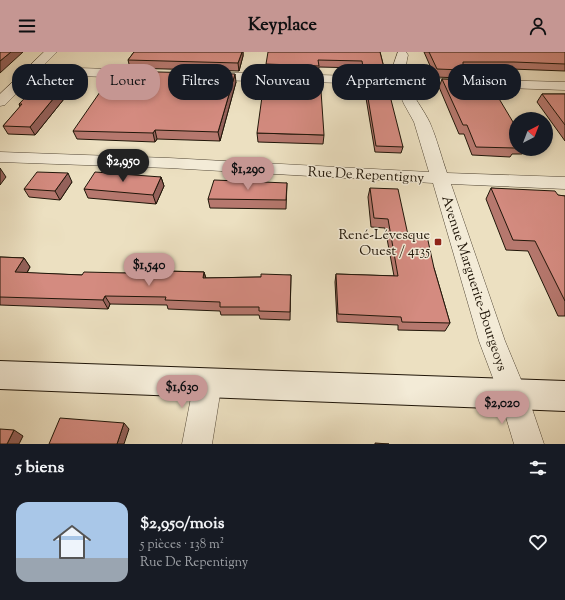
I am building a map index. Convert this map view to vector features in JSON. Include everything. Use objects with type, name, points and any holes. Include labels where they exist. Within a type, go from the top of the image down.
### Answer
[{"type":"main road","points":[[0,375],[565,396]]},
{"type":"street","points":[[38,64],[51,52]]},
{"type":"street","points":[[440,69],[565,86]]},
{"type":"street","points":[[88,73],[164,75]]},
{"type":"street","points":[[233,77],[332,79]]},
{"type":"street","points":[[0,102],[12,90]]},
{"type":"street","name":"Avenue Marguerite-Bourgeoys","points":[[409,100],[422,122],[492,341],[513,394],[529,444]]},
{"type":"street","name":"Avenue Marguerite-Bourgeoys","points":[[422,100],[425,108],[422,122]]},
{"type":"street","name":"Rue De Repentigny","points":[[0,157],[169,163],[565,184]]},
{"type":"street","points":[[197,444],[208,382]]},
{"type":"building","points":[[0,52],[11,52],[0,61]]},
{"type":"building","points":[[134,52],[242,52],[238,63],[128,60]]},
{"type":"building","points":[[268,52],[380,52],[383,64],[362,64],[362,61],[318,60],[319,64],[266,64]]},
{"type":"building","points":[[429,52],[565,52],[565,64],[463,62],[463,64],[448,64],[448,69],[440,69],[440,64],[435,64]]},
{"type":"building","points":[[160,72],[168,72],[168,100],[227,100],[218,132],[155,130],[153,133],[73,131],[96,98],[96,100],[160,100]]},
{"type":"building","points":[[442,79],[448,79],[448,92]]},
{"type":"building","points":[[542,94],[565,94],[565,125]]},
{"type":"building","points":[[23,100],[52,100],[30,127],[3,126],[22,104],[19,104]]},
{"type":"building","points":[[262,100],[322,100],[324,135],[257,133]]},
{"type":"building","points":[[368,100],[391,100],[403,147],[376,146]]},
{"type":"building","points":[[452,100],[500,100],[509,115],[509,148],[476,147],[467,125],[463,125]]},
{"type":"building","points":[[37,172],[68,173],[55,191],[24,189]]},
{"type":"building","points":[[95,172],[161,177],[153,195],[84,189]]},
{"type":"building","points":[[214,180],[287,183],[286,200],[208,199]]},
{"type":"building","points":[[370,188],[398,189],[408,235],[427,236],[434,268],[450,323],[402,322],[401,317],[338,314],[336,274],[398,276],[388,219],[374,218]]},
{"type":"building","points":[[491,188],[555,191],[558,195],[565,196],[565,301],[535,241],[513,240]]},
{"type":"building","points":[[0,257],[24,258],[15,272],[82,275],[84,272],[127,273],[129,267],[164,268],[163,271],[204,272],[203,278],[261,277],[261,274],[291,275],[290,312],[259,311],[259,307],[220,307],[220,302],[165,300],[166,297],[105,296],[103,300],[0,297]]},
{"type":"building","points":[[60,418],[124,423],[117,444],[49,444]]},
{"type":"building","points":[[0,429],[14,430],[7,444],[0,444]]},
{"type":"place","name":"René-Lévesque Ouest / 4135","points":[[438,242]]}]
